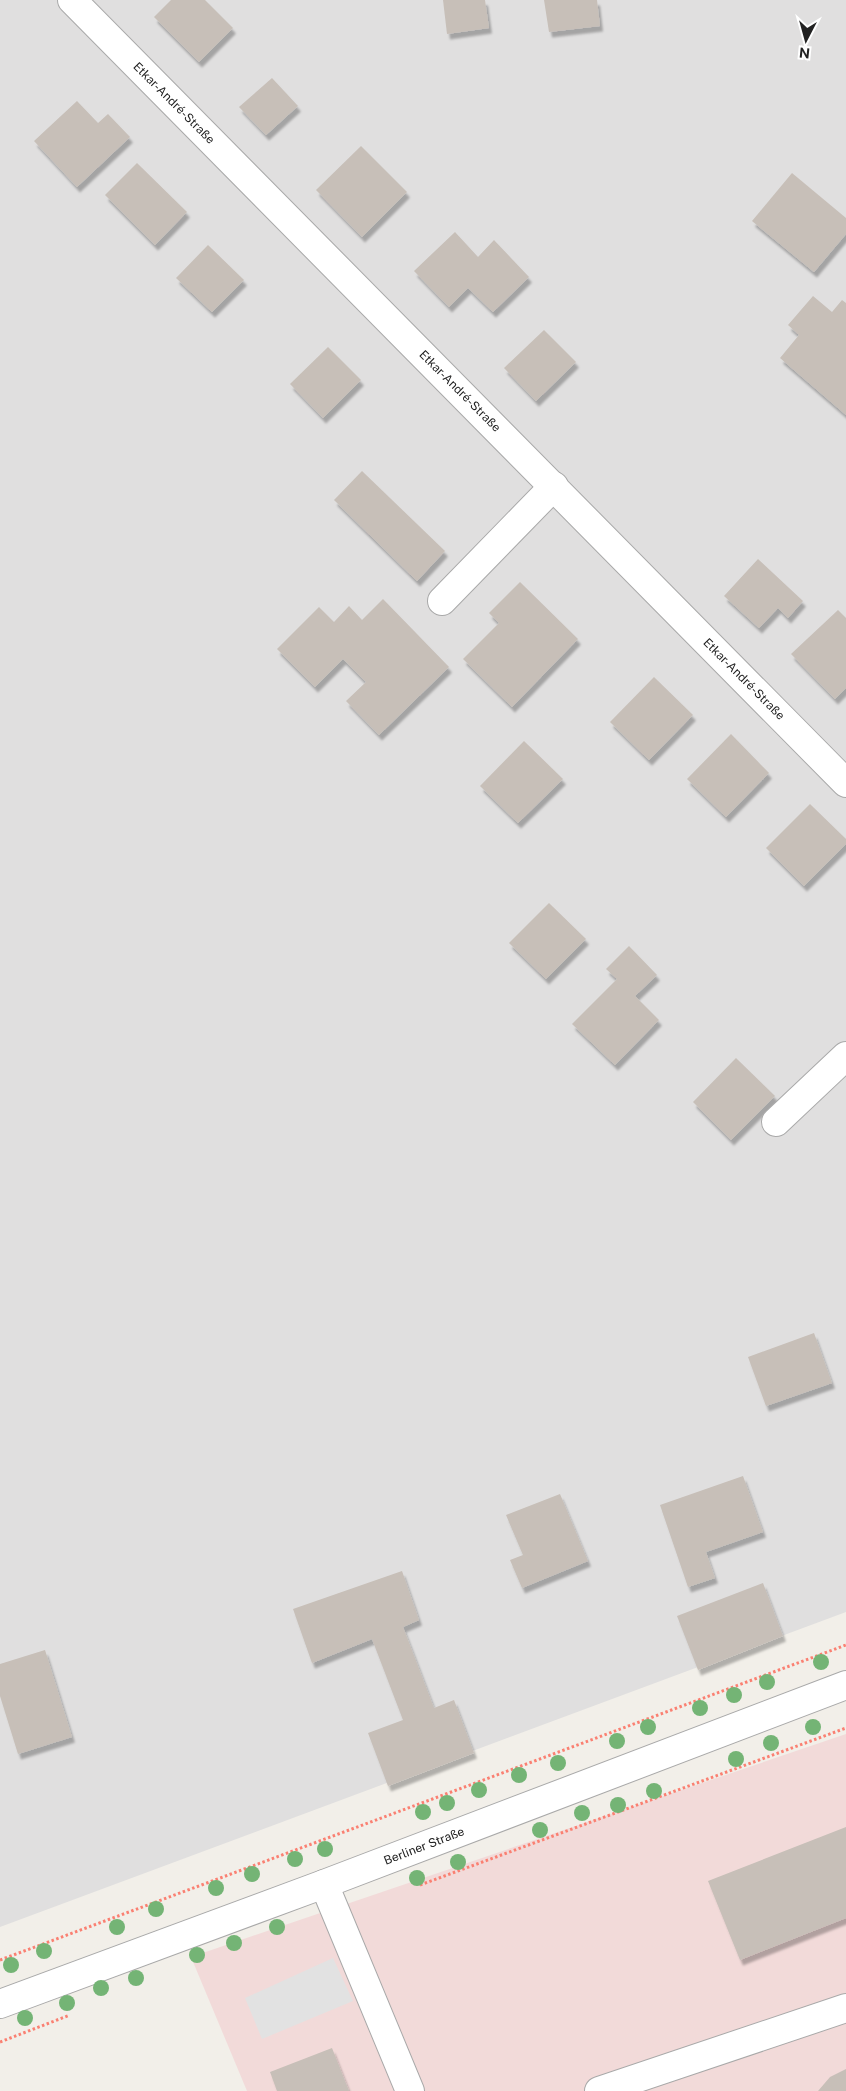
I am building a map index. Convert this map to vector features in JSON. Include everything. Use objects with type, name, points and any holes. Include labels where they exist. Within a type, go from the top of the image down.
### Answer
[{"type":"street","name":"Etkar-André-Straße","points":[[72,0],[846,783]]},
{"type":"street","points":[[442,601],[554,486]]},
{"type":"street","points":[[776,1122],[846,1056]]},
{"type":"street","name":"Berliner Straße","points":[[0,2004],[324,1884],[846,1685]]},
{"type":"street","points":[[324,1884],[410,2091]]},
{"type":"street","points":[[599,2091],[846,2008]]},
{"type":"path","points":[[0,1960],[846,1645]]},
{"type":"path","points":[[411,1888],[846,1728]]},
{"type":"path","points":[[0,2042],[73,2014]]},
{"type":"shaded area","points":[[0,0],[846,0],[846,1612],[0,1927]]},
{"type":"shaded area","points":[[846,1734],[846,2091],[247,2091],[191,1957]]},
{"type":"shaded area","points":[[333,1958],[353,2001],[262,2039],[245,1998]]},
{"type":"building","points":[[171,0],[205,0],[233,28],[199,62],[154,17]]},
{"type":"building","points":[[443,0],[485,0],[489,28],[447,34]]},
{"type":"building","points":[[544,0],[597,0],[600,26],[549,32]]},
{"type":"building","points":[[272,78],[298,106],[266,135],[239,107]]},
{"type":"building","points":[[77,101],[98,123],[108,114],[130,137],[77,187],[34,141]]},
{"type":"building","points":[[361,146],[407,192],[362,237],[316,190]]},
{"type":"building","points":[[137,163],[187,212],[155,245],[105,195]]},
{"type":"building","points":[[792,173],[846,218],[846,234],[814,272],[752,221]]},
{"type":"building","points":[[455,232],[478,257],[494,240],[529,277],[493,312],[468,288],[449,307],[414,271]]},
{"type":"building","points":[[208,245],[244,280],[212,312],[176,278]]},
{"type":"building","points":[[813,296],[832,312],[842,300],[846,303],[846,415],[780,358],[799,335],[788,325]]},
{"type":"building","points":[[544,330],[576,362],[536,401],[504,368]]},
{"type":"building","points":[[328,347],[361,380],[323,418],[290,384]]},
{"type":"building","points":[[362,471],[445,551],[417,581],[334,500]]},
{"type":"building","points":[[758,559],[803,601],[788,618],[778,608],[759,628],[724,596]]},
{"type":"building","points":[[520,582],[578,639],[512,707],[463,659],[499,623],[489,613]]},
{"type":"building","points":[[383,599],[449,667],[379,735],[346,701],[366,682],[343,659],[315,687],[277,649],[319,607],[334,622],[349,606],[362,620]]},
{"type":"building","points":[[838,610],[846,618],[846,688],[835,699],[791,654]]},
{"type":"building","points":[[654,677],[693,715],[649,760],[610,722]]},
{"type":"building","points":[[731,734],[769,773],[726,817],[687,779]]},
{"type":"building","points":[[524,741],[563,779],[518,823],[480,786]]},
{"type":"building","points":[[810,804],[846,839],[846,844],[804,886],[766,848]]},
{"type":"building","points":[[549,903],[586,939],[546,979],[509,943]]},
{"type":"building","points":[[629,946],[657,975],[635,996],[659,1020],[615,1065],[572,1024],[617,979],[606,969]]},
{"type":"building","points":[[736,1058],[775,1096],[731,1140],[693,1102]]},
{"type":"building","points":[[814,1333],[832,1383],[766,1406],[748,1357]]},
{"type":"building","points":[[743,1476],[763,1532],[706,1552],[715,1578],[688,1587],[660,1505]]},
{"type":"building","points":[[560,1494],[588,1561],[522,1588],[510,1560],[523,1555],[506,1515]]},
{"type":"building","points":[[402,1571],[419,1620],[403,1627],[434,1708],[454,1700],[474,1753],[388,1786],[368,1733],[403,1720],[372,1639],[312,1663],[293,1609]]},
{"type":"building","points":[[763,1583],[783,1636],[698,1670],[677,1616]]},
{"type":"building","points":[[45,1650],[72,1737],[18,1754],[0,1696],[0,1664]]},
{"type":"building","points":[[846,1827],[846,1918],[740,1960],[708,1881]]},
{"type":"building","points":[[332,2048],[349,2091],[277,2091],[270,2072]]},
{"type":"building","points":[[846,2069],[846,2091],[818,2091],[830,2077]]}]
